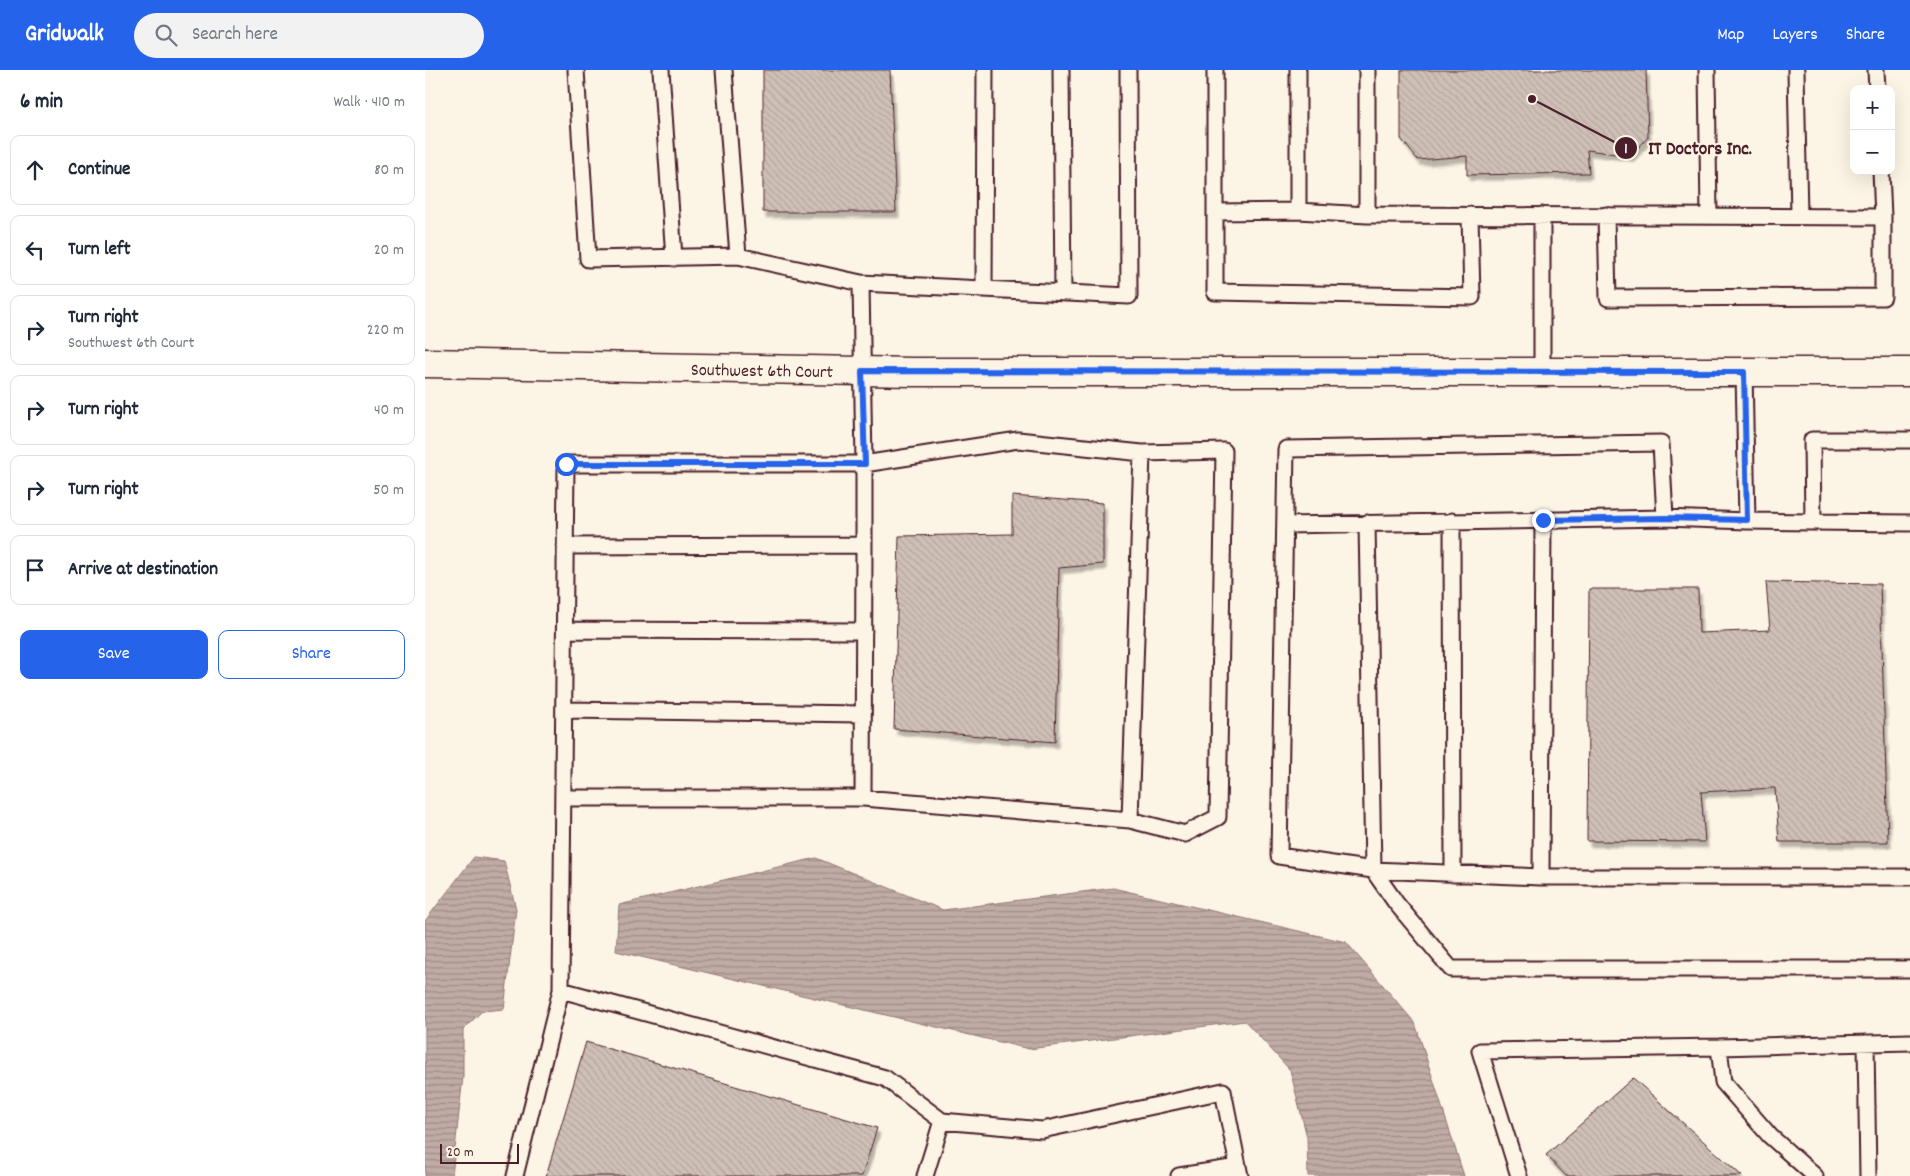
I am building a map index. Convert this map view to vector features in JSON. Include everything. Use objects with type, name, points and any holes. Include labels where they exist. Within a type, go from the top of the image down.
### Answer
[{"type":"street","name":"Southwest 6th Court","points":[[425,363],[862,371],[1910,372]]},
{"type":"lane","points":[[576,70],[588,259],[738,256],[861,283],[1129,296],[1128,70]]},
{"type":"lane","points":[[661,70],[674,258]]},
{"type":"lane","points":[[724,70],[738,256]]},
{"type":"lane","points":[[984,289],[985,70]]},
{"type":"lane","points":[[1061,70],[1063,293]]},
{"type":"lane","points":[[1215,70],[1215,292],[1472,297],[1470,215]]},
{"type":"lane","points":[[1298,70],[1298,212]]},
{"type":"lane","points":[[1367,70],[1367,214]]},
{"type":"lane","points":[[1707,70],[1709,216]]},
{"type":"lane","points":[[1796,70],[1799,216]]},
{"type":"lane","points":[[1876,70],[1877,85]]},
{"type":"lane","points":[[1606,215],[1608,298],[1883,297],[1881,175]]},
{"type":"lane","points":[[1215,212],[1883,217]]},
{"type":"lane","points":[[1542,215],[1542,372]]},
{"type":"lane","points":[[861,283],[865,464],[863,798]]},
{"type":"lane","points":[[1744,372],[1747,520]]},
{"type":"lane","points":[[515,1176],[561,990],[566,464],[865,464],[1018,440],[1142,453],[1224,451],[1218,817],[1185,834],[1130,820],[863,798],[563,798]]},
{"type":"lane","points":[[1813,522],[1812,440],[1910,440]]},
{"type":"lane","points":[[1665,518],[1661,443],[1286,449],[1279,856],[1373,870],[1541,877],[1910,877]]},
{"type":"lane","points":[[1130,820],[1142,453]]},
{"type":"lane","points":[[1285,525],[1665,518],[1910,523]]},
{"type":"lane","points":[[1541,877],[1543,520]]},
{"type":"lane","points":[[1452,521],[1453,874]]},
{"type":"lane","points":[[1367,523],[1373,870],[1396,903],[1451,969],[1910,969]]},
{"type":"lane","points":[[565,546],[864,545]]},
{"type":"lane","points":[[565,630],[864,631]]},
{"type":"lane","points":[[564,710],[863,714]]},
{"type":"lane","points":[[561,990],[885,1078],[942,1121],[1042,1130],[1223,1091],[1239,1172],[1179,1176]]},
{"type":"lane","points":[[1519,1176],[1480,1052],[1910,1042]]},
{"type":"lane","points":[[1866,1043],[1868,1176]]},
{"type":"lane","points":[[1719,1047],[1723,1082],[1770,1136],[1815,1176]]},
{"type":"lane","points":[[925,1176],[942,1121]]},
{"type":"shaded area","points":[[474,857],[504,861],[516,909],[504,1009],[482,1011],[463,1030],[463,1076],[452,1176],[425,1176],[425,921]]},
{"type":"shaded area","points":[[816,858],[943,910],[1113,888],[1346,942],[1415,1023],[1464,1176],[1308,1176],[1307,1137],[1290,1070],[1245,1021],[1029,1049],[616,951],[619,905]]},
{"type":"building","points":[[763,70],[890,70],[896,212],[763,212]]},
{"type":"building","points":[[1401,70],[1646,70],[1648,137],[1631,156],[1587,150],[1589,173],[1467,175],[1467,156],[1418,160],[1401,139]]},
{"type":"building","points":[[1012,496],[1103,503],[1103,564],[1059,568],[1055,742],[894,729],[899,536],[1012,534]]},
{"type":"building","points":[[1766,582],[1880,584],[1888,842],[1779,842],[1775,788],[1701,792],[1705,842],[1587,841],[1589,589],[1698,589],[1699,633],[1770,630]]},
{"type":"building","points":[[586,1042],[877,1128],[862,1176],[546,1176]]},
{"type":"building","points":[[1633,1078],[1742,1176],[1566,1176],[1546,1155]]},
{"type":"place","name":"IT Doctors Inc.","points":[[1532,99]]},
{"type":"route","points":[[566,464],[865,464],[862,371],[1744,372],[1747,520],[1665,518],[1543,520]]}]
